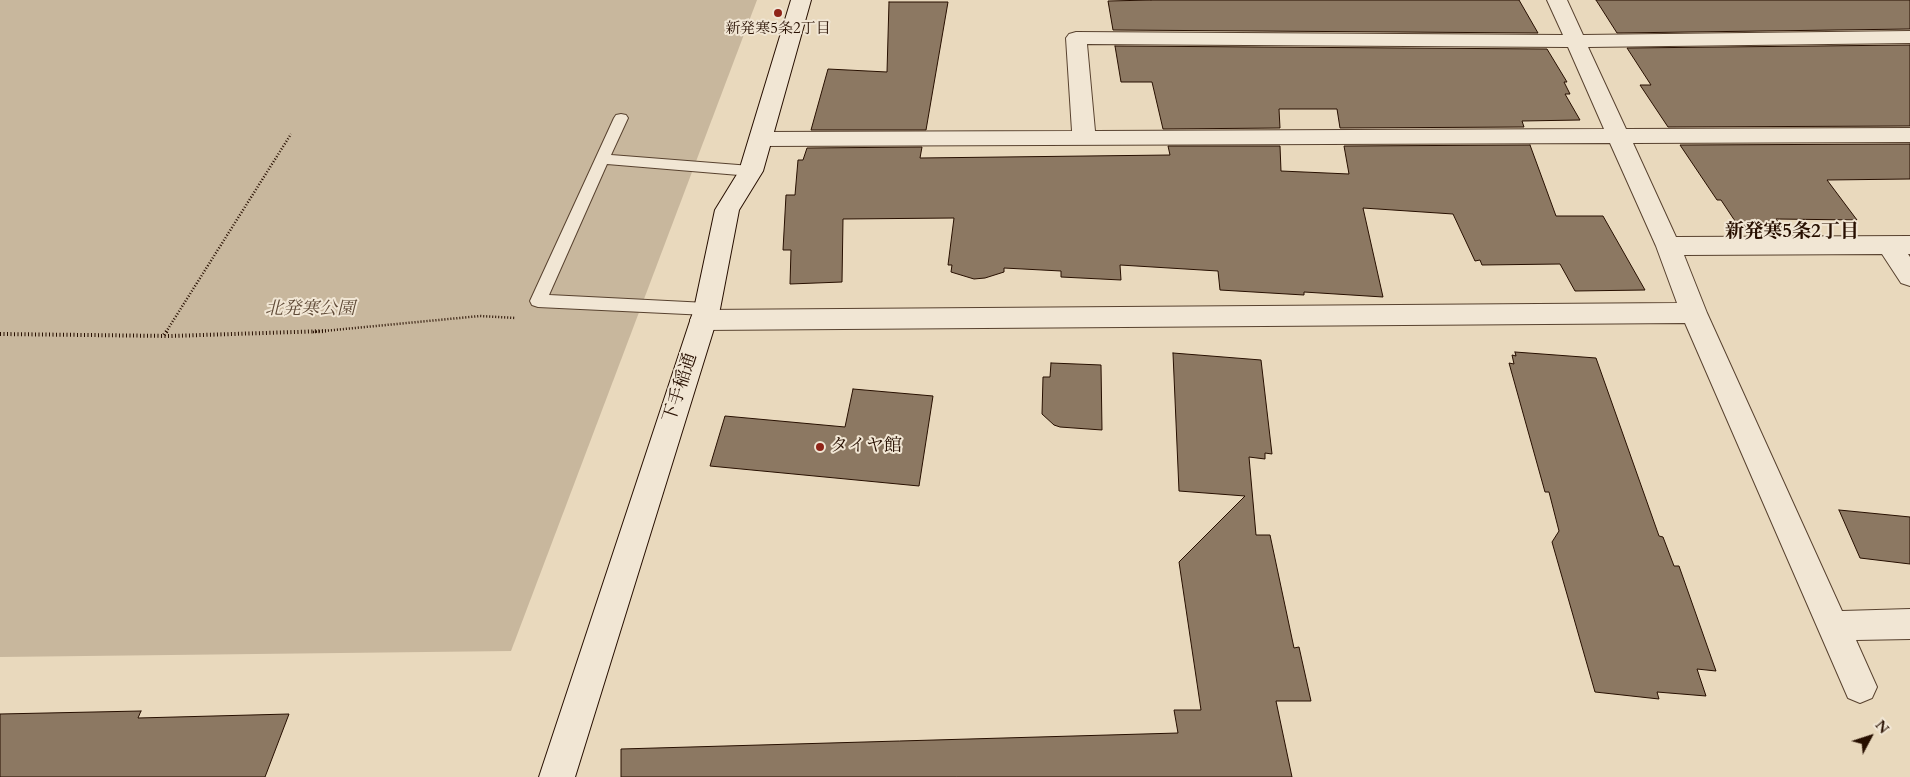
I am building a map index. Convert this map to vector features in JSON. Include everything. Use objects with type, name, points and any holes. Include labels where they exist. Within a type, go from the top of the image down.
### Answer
[{"type":"street","name":"下手稲通","points":[[557,777],[705,314],[727,210],[751,171],[762,139],[801,0]]},
{"type":"street","points":[[1556,0],[1668,246],[1694,313],[1860,687]]},
{"type":"street","points":[[1084,136],[1076,38],[1575,41],[1910,37]]},
{"type":"street","points":[[762,139],[1084,136],[1910,134]]},
{"type":"street","points":[[1668,246],[1900,245],[1910,277]]},
{"type":"street","points":[[705,314],[1694,313]]},
{"type":"street","points":[[1833,626],[1910,624]]},
{"type":"lane","points":[[621,118],[538,301],[705,314]]},
{"type":"lane","points":[[602,159],[751,171]]},
{"type":"path","points":[[164,336],[291,134]]},
{"type":"path","points":[[0,334],[164,336],[314,332],[480,316],[519,318]]},
{"type":"green space","name":"北発寒公園","points":[[0,0],[757,0],[511,651],[0,657]]},
{"type":"building","points":[[1519,0],[1538,33],[1113,30],[1108,1]]},
{"type":"building","points":[[1596,0],[1910,0],[1910,29],[1617,33]]},
{"type":"building","points":[[889,2],[948,2],[926,130],[811,130],[828,69],[887,72]]},
{"type":"building","points":[[1910,45],[1910,126],[1668,127],[1640,85],[1651,85],[1627,48]]},
{"type":"building","points":[[1115,46],[1547,49],[1567,82],[1564,82],[1570,94],[1565,94],[1580,120],[1522,121],[1524,127],[1340,128],[1337,109],[1279,109],[1280,128],[1163,129],[1152,82],[1121,82]]},
{"type":"building","points":[[1910,144],[1910,179],[1827,180],[1857,220],[1776,219],[1782,227],[1739,227],[1721,200],[1717,200],[1680,145]]},
{"type":"building","points":[[1530,145],[1556,216],[1603,216],[1645,290],[1575,291],[1560,264],[1482,265],[1480,260],[1475,261],[1453,214],[1363,208],[1383,297],[1304,292],[1304,295],[1220,290],[1218,271],[1120,265],[1121,280],[1061,277],[1061,271],[1004,268],[1004,272],[985,278],[974,279],[951,272],[952,265],[948,265],[954,218],[843,219],[842,282],[790,284],[791,250],[783,250],[786,195],[795,195],[798,160],[803,160],[807,148],[922,147],[920,158],[1170,155],[1168,146],[1280,146],[1281,171],[1349,174],[1344,146]]},
{"type":"building","points":[[1515,352],[1596,358],[1659,536],[1663,537],[1674,566],[1679,566],[1716,671],[1697,669],[1706,696],[1657,692],[1659,699],[1595,692],[1552,542],[1559,531],[1549,492],[1545,492],[1509,363],[1514,364],[1512,355],[1516,356]]},
{"type":"building","points":[[1173,353],[1261,360],[1272,454],[1265,453],[1265,459],[1249,457],[1256,535],[1270,535],[1294,648],[1299,647],[1311,701],[1276,701],[1292,777],[621,777],[621,749],[1178,733],[1174,710],[1201,710],[1179,562],[1245,496],[1179,491]]},
{"type":"building","points":[[1051,363],[1101,365],[1102,430],[1060,427],[1054,425],[1042,414],[1043,377],[1050,377]]},
{"type":"building","name":"タイヤ館","points":[[853,389],[933,396],[919,486],[710,466],[725,416],[845,427]]},
{"type":"building","points":[[1839,510],[1910,517],[1910,564],[1860,558]]},
{"type":"building","points":[[141,711],[138,718],[289,714],[265,777],[0,777],[0,714]]},
{"type":"place","name":"新発寒5条2丁目","points":[[778,13]]},
{"type":"place","name":"タイヤ館","points":[[820,447]]},
{"type":"district","name":"新発寒5条2丁目","points":[[1792,233]]}]
